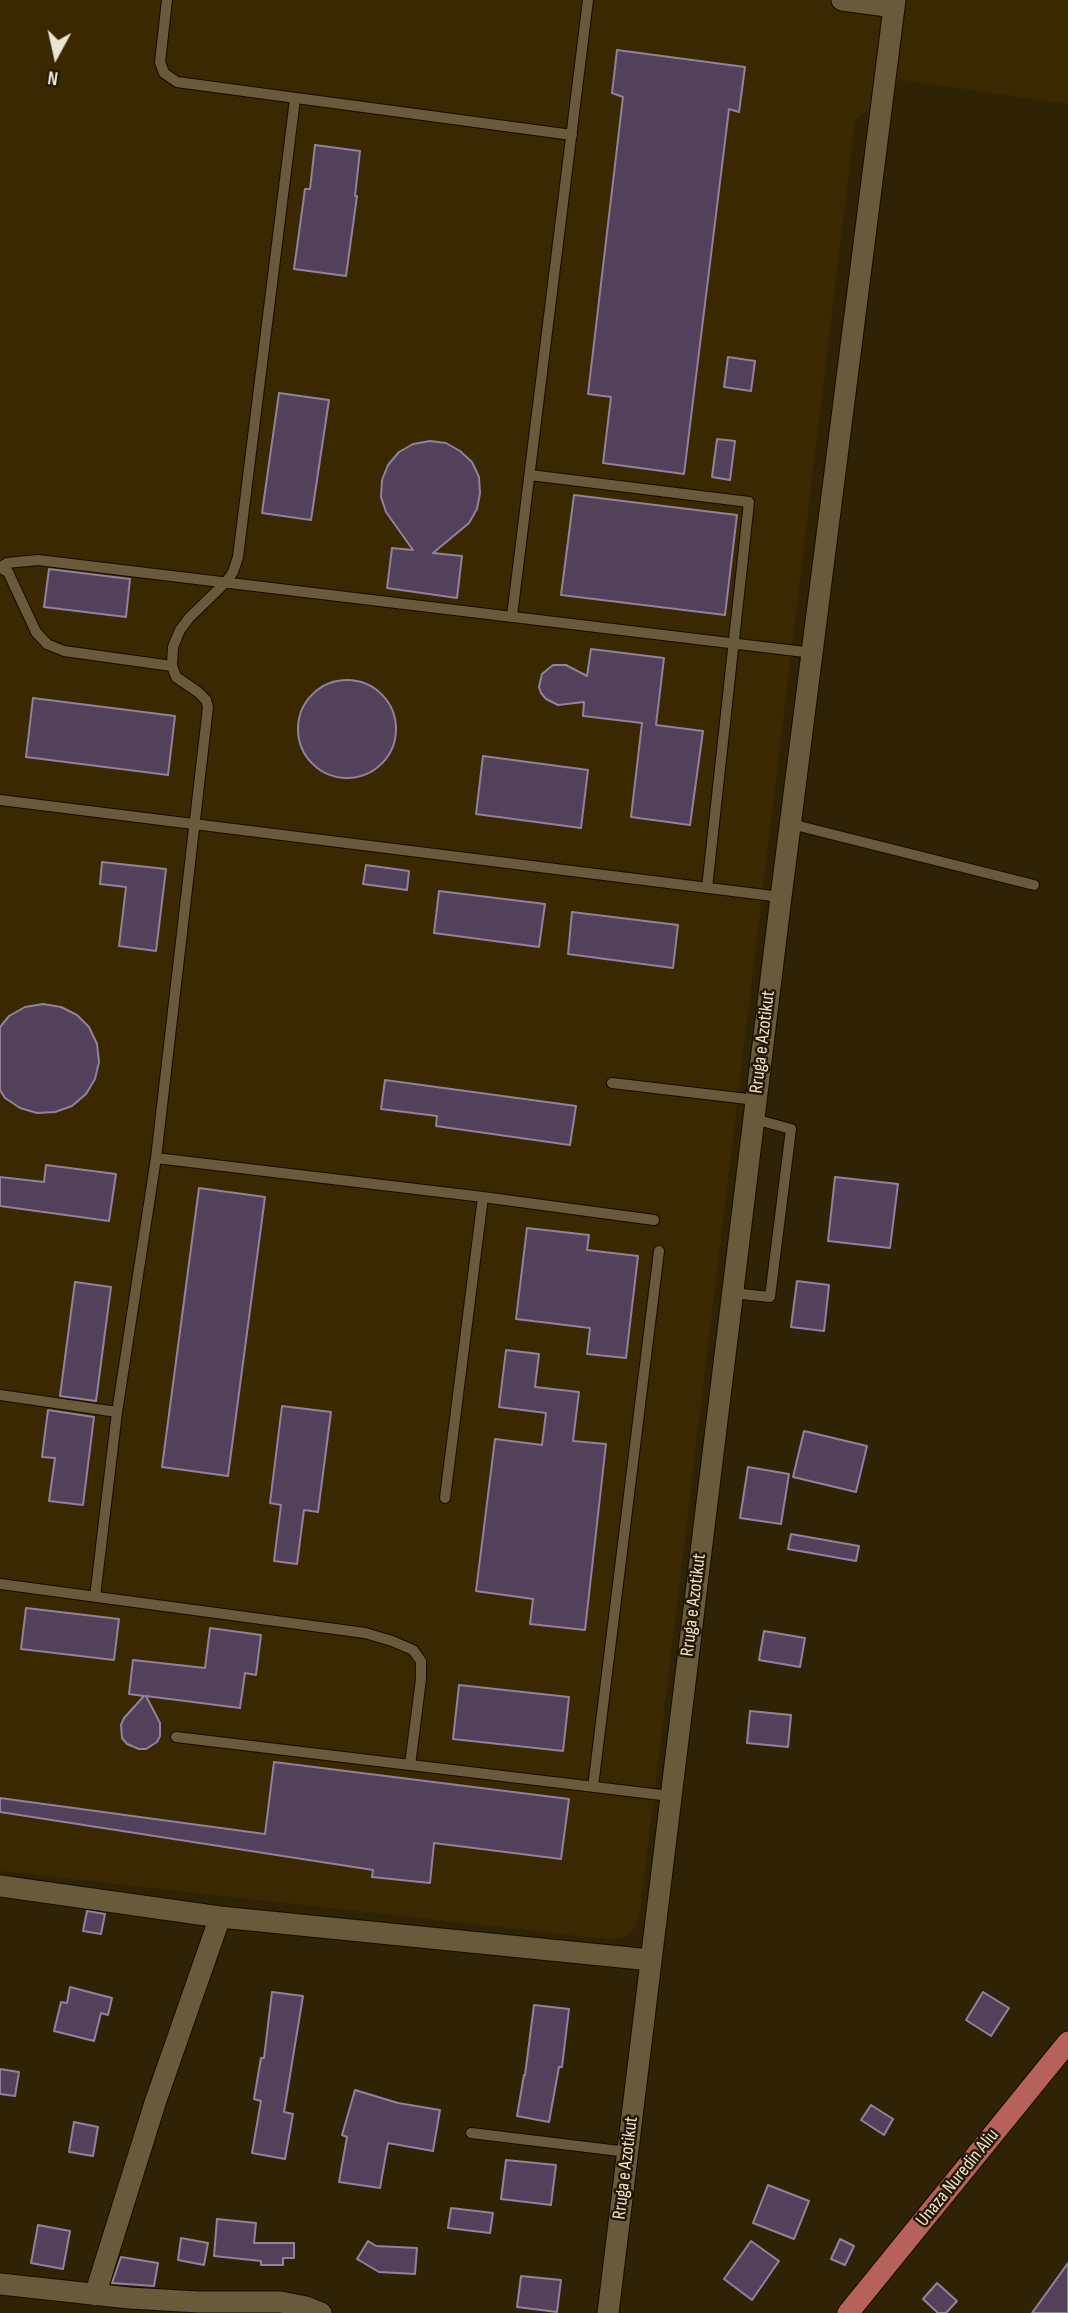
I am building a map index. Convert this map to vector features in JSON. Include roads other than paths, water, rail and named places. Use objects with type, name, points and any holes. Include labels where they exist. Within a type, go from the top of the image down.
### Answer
[{"type":"main road","name":"Unaza Nuredin Aliu","points":[[848,2313],[1068,2042]]},
{"type":"street","points":[[842,0],[895,3]]},
{"type":"street","name":"Rruga e Azotikut","points":[[608,2313],[781,897],[895,3]]},
{"type":"street","points":[[0,1886],[220,1917],[650,1959]]},
{"type":"street","points":[[94,2295],[155,2103],[220,1917]]},
{"type":"street","points":[[0,2284],[94,2295],[278,2308],[306,2307],[321,2313]]},
{"type":"lane","points":[[167,0],[160,62],[169,79],[192,85],[572,135]]},
{"type":"lane","points":[[512,616],[588,0]]},
{"type":"lane","points":[[95,1597],[117,1412],[156,1158],[208,707],[206,700],[198,692],[176,677],[172,666],[173,647],[189,618],[226,582],[235,566],[295,99]]},
{"type":"lane","points":[[530,475],[749,502],[707,888]]},
{"type":"lane","points":[[172,666],[64,651],[47,644],[36,632],[8,572],[0,568],[7,562],[38,560],[813,653]]},
{"type":"lane","points":[[0,800],[781,897]]},
{"type":"lane","points":[[791,824],[1034,885]]},
{"type":"lane","points":[[612,1083],[755,1110],[791,1129],[770,1297],[732,1293]]},
{"type":"lane","points":[[156,1158],[654,1220]]},
{"type":"lane","points":[[445,1498],[483,1197]]},
{"type":"lane","points":[[593,1787],[659,1251]]},
{"type":"lane","points":[[0,1395],[117,1412]]},
{"type":"lane","points":[[0,1584],[365,1633],[413,1650],[421,1661],[421,1679],[410,1765]]},
{"type":"lane","points":[[176,1737],[670,1796]]},
{"type":"lane","points":[[471,2133],[628,2152]]}]
